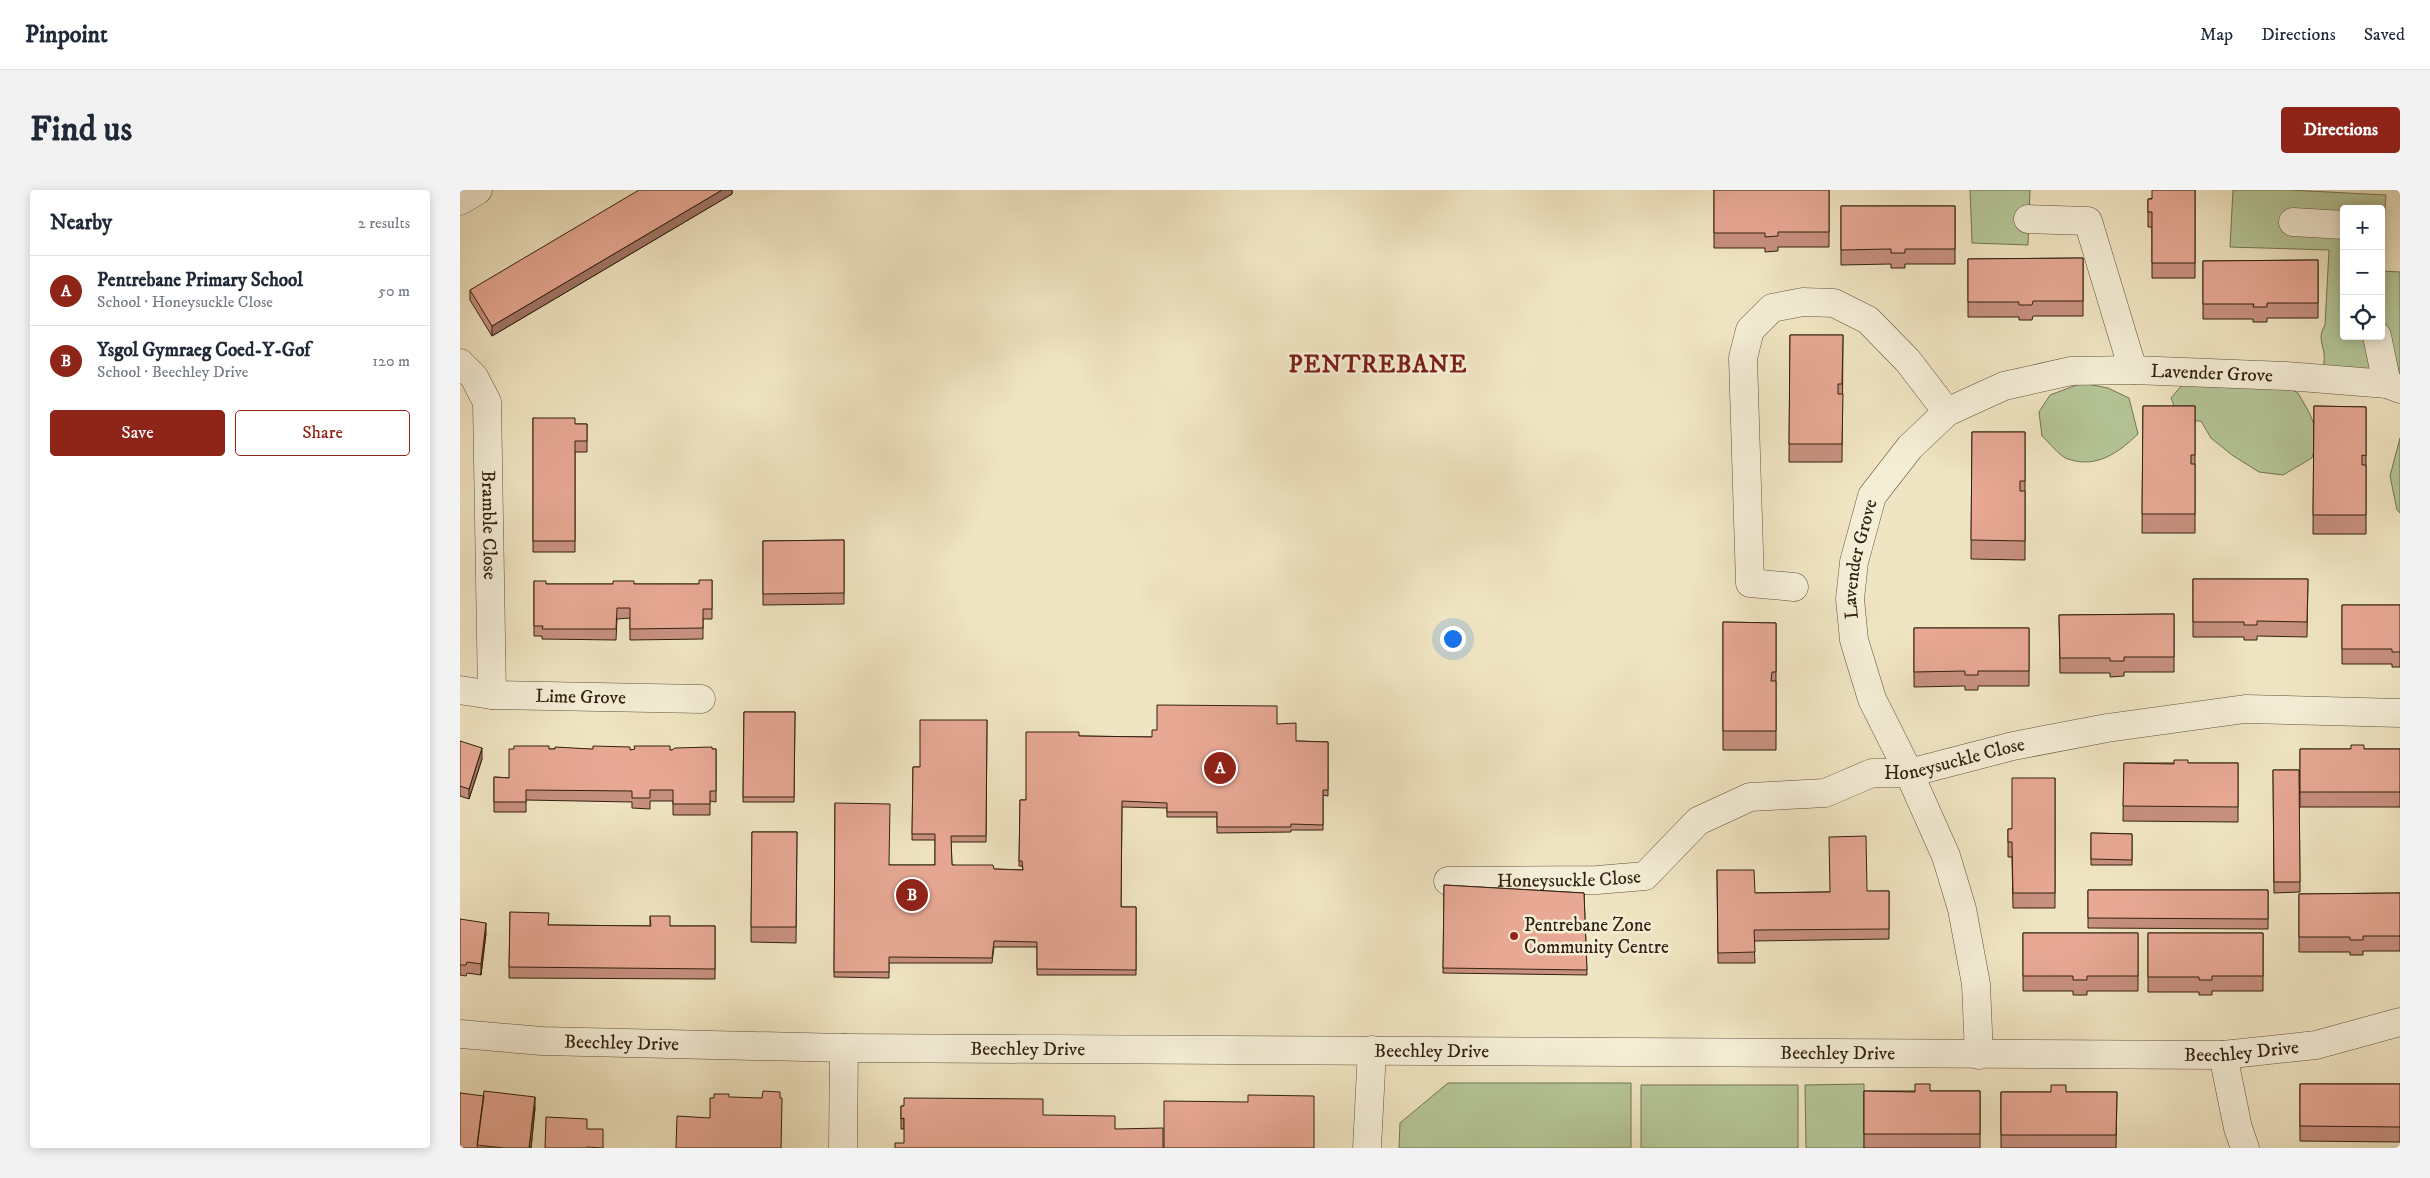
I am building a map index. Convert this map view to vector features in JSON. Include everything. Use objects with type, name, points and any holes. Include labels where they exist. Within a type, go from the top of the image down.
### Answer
[{"type":"street","points":[[460,201],[478,190]]},
{"type":"street","points":[[2028,219],[2088,221],[2133,370]]},
{"type":"street","points":[[2293,222],[2340,225]]},
{"type":"street","points":[[1794,587],[1750,583],[1743,358],[1750,330],[1772,308],[1803,302],[1834,303],[1868,320],[1908,360],[1947,412]]},
{"type":"street","points":[[2378,340],[2394,387]]},
{"type":"street","name":"Bramble Close","points":[[460,363],[474,377],[487,402],[492,695]]},
{"type":"street","name":"Lavender Grove","points":[[1978,1055],[1976,984],[1962,909],[1946,856],[1909,772],[1872,699],[1854,640],[1850,599],[1854,562],[1872,496],[1910,447],[1947,412],[2004,386],[2071,371],[2133,370],[2286,376],[2394,387]]},
{"type":"street","name":"Lime Grove","points":[[460,690],[492,695],[701,699]]},
{"type":"street","name":"Honeysuckle Close","points":[[1448,881],[1597,880],[1645,876],[1698,821],[1750,797],[1825,793],[1872,772],[1909,772],[2014,746],[2107,728],[2245,708],[2400,713]]},
{"type":"street","name":"Beechley Drive","points":[[460,1034],[551,1041],[844,1048],[2224,1055],[2316,1045],[2400,1022]]},
{"type":"street","points":[[843,1148],[844,1048]]},
{"type":"street","points":[[1368,1148],[1372,1050]]},
{"type":"street","points":[[2224,1055],[2238,1128],[2245,1148]]},
{"type":"green space","points":[[1970,190],[2030,190],[2028,245],[1972,243]]},
{"type":"green space","points":[[2233,190],[2289,190],[2386,195],[2385,208],[2385,205],[2340,205],[2340,340],[2385,340],[2385,271],[2400,272],[2400,389],[2322,379],[2324,356],[2321,336],[2325,325],[2329,250],[2230,247]]},
{"type":"green space","points":[[2275,382],[2298,393],[2310,414],[2318,435],[2312,458],[2283,475],[2259,472],[2232,455],[2211,438],[2201,421],[2180,421],[2171,398],[2183,384]]},
{"type":"green space","points":[[2082,383],[2108,388],[2129,398],[2138,434],[2123,447],[2107,457],[2088,462],[2068,459],[2042,436],[2039,412],[2050,395]]},
{"type":"green space","points":[[2400,438],[2400,513],[2397,510],[2390,476]]},
{"type":"green space","points":[[1448,1083],[1631,1083],[1631,1148],[1399,1148],[1400,1123]]},
{"type":"green space","points":[[1864,1084],[1864,1148],[1806,1148],[1805,1085]]},
{"type":"green space","points":[[1641,1085],[1798,1085],[1798,1148],[1641,1148]]},
{"type":"building","points":[[639,190],[722,190],[492,326],[470,290]]},
{"type":"building","points":[[1714,190],[1829,190],[1829,232],[1778,232],[1778,236],[1765,237],[1765,233],[1714,233]]},
{"type":"building","points":[[2152,190],[2195,190],[2195,263],[2152,263],[2152,212],[2148,212],[2148,199],[2152,199]]},
{"type":"building","points":[[1841,206],[1955,206],[1955,249],[1905,249],[1905,253],[1891,253],[1891,249],[1841,250]]},
{"type":"building","points":[[2083,258],[2083,301],[2033,301],[2032,305],[2019,305],[2019,302],[1968,302],[1968,259]]},
{"type":"building","points":[[2318,260],[2318,303],[2267,303],[2267,307],[2253,307],[2254,304],[2203,304],[2203,261]]},
{"type":"building","points":[[1790,335],[1843,335],[1842,384],[1838,384],[1838,394],[1843,394],[1842,444],[1789,444]]},
{"type":"building","points":[[2143,406],[2195,406],[2195,455],[2191,455],[2191,464],[2195,464],[2195,514],[2142,514]]},
{"type":"building","points":[[2314,406],[2366,407],[2366,456],[2362,455],[2362,465],[2366,465],[2366,515],[2313,515]]},
{"type":"building","points":[[533,418],[575,418],[575,424],[587,424],[587,441],[575,441],[575,541],[533,541]]},
{"type":"building","points":[[1972,432],[2025,432],[2025,481],[2020,481],[2020,491],[2025,491],[2025,541],[1971,540]]},
{"type":"building","points":[[844,540],[844,593],[763,594],[763,541]]},
{"type":"building","points":[[2193,579],[2308,579],[2307,622],[2257,621],[2257,625],[2244,625],[2244,622],[2193,622]]},
{"type":"building","points":[[699,580],[712,580],[712,609],[703,609],[703,628],[630,629],[630,608],[617,608],[616,629],[542,629],[543,626],[534,626],[534,581],[546,581],[546,584],[613,584],[613,581],[634,581],[634,584],[699,584]]},
{"type":"building","points":[[2342,605],[2400,605],[2400,652],[2392,652],[2392,649],[2342,649]]},
{"type":"building","points":[[2174,614],[2174,657],[2124,657],[2124,661],[2110,661],[2110,658],[2060,658],[2059,615]]},
{"type":"building","points":[[1723,622],[1776,623],[1776,672],[1772,672],[1771,681],[1776,681],[1776,731],[1723,731]]},
{"type":"building","points":[[1914,628],[2029,628],[2029,671],[1978,671],[1978,675],[1965,675],[1965,671],[1914,672]]},
{"type":"building","points":[[1157,705],[1277,706],[1277,724],[1296,723],[1296,741],[1328,742],[1328,790],[1323,790],[1323,825],[1291,824],[1291,827],[1217,827],[1217,812],[1167,812],[1167,803],[1122,801],[1121,907],[1136,907],[1136,970],[1037,969],[1037,942],[994,941],[992,958],[889,957],[889,972],[834,972],[835,803],[890,804],[889,865],[935,865],[935,834],[912,834],[913,767],[920,767],[920,720],[987,720],[986,836],[951,836],[952,865],[993,865],[994,869],[1023,870],[1022,861],[1019,861],[1020,800],[1026,800],[1026,732],[1079,732],[1079,736],[1152,737],[1152,730],[1157,730]]},
{"type":"building","points":[[744,712],[795,712],[794,797],[743,797]]},
{"type":"building","points":[[460,741],[482,748],[469,789],[460,786]]},
{"type":"building","points":[[2351,745],[2364,745],[2364,749],[2400,749],[2400,792],[2300,792],[2300,749],[2351,749]]},
{"type":"building","points":[[514,746],[549,746],[549,749],[555,749],[555,747],[593,749],[593,746],[630,747],[630,750],[635,749],[634,746],[670,746],[670,750],[675,748],[712,747],[712,749],[716,749],[716,791],[710,791],[710,804],[673,804],[673,790],[650,790],[650,798],[632,798],[632,791],[526,790],[526,802],[494,802],[494,777],[509,778],[509,749],[514,749]]},
{"type":"building","points":[[2174,760],[2188,760],[2188,763],[2238,763],[2238,807],[2123,806],[2124,763],[2174,764]]},
{"type":"building","points":[[2273,770],[2299,770],[2300,882],[2274,882]]},
{"type":"building","points":[[2012,778],[2055,778],[2055,893],[2013,893],[2012,842],[2008,842],[2008,829],[2012,829]]},
{"type":"building","points":[[752,832],[797,832],[796,927],[751,927]]},
{"type":"building","points":[[2091,833],[2132,834],[2132,860],[2091,859]]},
{"type":"building","points":[[1866,836],[1867,891],[1889,891],[1889,929],[1754,930],[1755,952],[1718,953],[1717,870],[1754,870],[1755,893],[1830,892],[1829,837]]},
{"type":"building","name":"Pentrebane Zone Community Centre","points":[[1444,885],[1584,893],[1587,970],[1443,968]]},
{"type":"building","points":[[2088,890],[2268,890],[2268,919],[2088,918]]},
{"type":"building","points":[[2400,893],[2400,936],[2363,936],[2363,940],[2350,940],[2350,937],[2299,937],[2299,894]]},
{"type":"building","points":[[510,912],[549,913],[548,925],[651,926],[650,916],[670,916],[670,926],[715,926],[715,969],[509,967]]},
{"type":"building","points":[[460,919],[486,923],[481,964],[467,962],[466,965],[460,965]]},
{"type":"building","points":[[2023,933],[2138,933],[2138,976],[2087,976],[2087,980],[2073,980],[2073,976],[2023,976]]},
{"type":"building","points":[[2148,933],[2263,933],[2263,976],[2212,976],[2212,980],[2199,980],[2199,977],[2148,977]]},
{"type":"building","points":[[1915,1084],[1930,1084],[1930,1091],[1980,1091],[1980,1134],[1864,1134],[1864,1091],[1915,1092]]},
{"type":"building","points":[[2300,1084],[2400,1084],[2400,1127],[2300,1126]]},
{"type":"building","points":[[2051,1085],[2066,1085],[2066,1092],[2117,1092],[2116,1135],[2001,1135],[2001,1092],[2051,1092]]},
{"type":"building","points":[[484,1091],[535,1097],[529,1148],[477,1145]]},
{"type":"building","points":[[763,1091],[780,1092],[780,1098],[782,1098],[781,1148],[676,1148],[677,1116],[710,1118],[710,1098],[714,1098],[714,1094],[729,1094],[729,1097],[762,1098]]},
{"type":"building","points":[[460,1093],[484,1096],[477,1148],[460,1148]]},
{"type":"building","points":[[1248,1095],[1314,1096],[1314,1148],[1164,1148],[1164,1101],[1248,1102]]},
{"type":"building","points":[[904,1098],[1043,1099],[1043,1115],[1115,1116],[1115,1129],[1163,1128],[1163,1148],[895,1148],[895,1143],[904,1143],[904,1118],[901,1119],[901,1106],[904,1106]]},
{"type":"building","points":[[546,1117],[587,1119],[587,1129],[603,1129],[603,1148],[545,1148]]},
{"type":"place","name":"Pentrebane Primary School","points":[[1220,768]]},
{"type":"place","name":"Ysgol Gymraeg Coed-Y-Gof","points":[[912,895]]},
{"type":"place","name":"Pentrebane Zone Community Centre","points":[[1514,936]]},
{"type":"district","name":"PENTREBANE","points":[[1378,365]]}]
